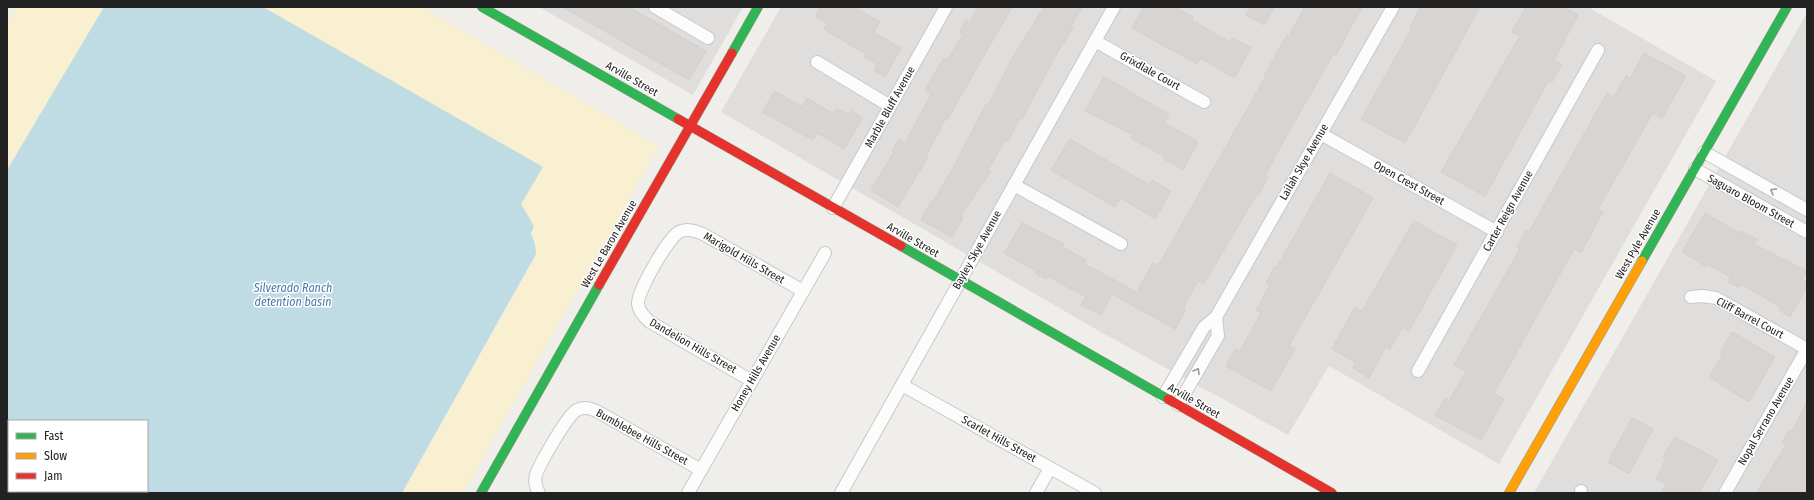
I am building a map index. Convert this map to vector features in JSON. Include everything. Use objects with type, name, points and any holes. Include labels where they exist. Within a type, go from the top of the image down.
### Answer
[{"type":"street","name":"Arville Street","points":[[482,7],[1332,493]]},
{"type":"street","points":[[655,7],[672,11],[708,38]]},
{"type":"street","name":"West Le Baron Avenue","points":[[481,493],[758,7]]},
{"type":"street","name":"Marble Bluff Avenue","points":[[833,208],[946,7]]},
{"type":"street","name":"Bayley Skye Avenue","points":[[841,493],[1114,7]]},
{"type":"street","name":"Lailah Skye Avenue","points":[[1163,397],[1204,327],[1216,317],[1393,7]]},
{"type":"street","name":"West Pyle Avenue","points":[[1509,493],[1787,7]]},
{"type":"street","name":"Grixdlale Court","points":[[1095,41],[1204,102]]},
{"type":"street","name":"Carter Reign Avenue","points":[[1418,371],[1598,50]]},
{"type":"street","points":[[817,62],[890,106]]},
{"type":"street","name":"Open Crest Street","points":[[1321,134],[1497,232]]},
{"type":"street","name":"Saguaro Bloom Street","points":[[1704,152],[1807,210]]},
{"type":"street","name":"Saguaro Bloom Street","points":[[1695,169],[1807,232]]},
{"type":"street","points":[[1014,185],[1121,244]]},
{"type":"street","name":"Marigold Hills Street","points":[[639,308],[638,299],[655,266],[674,236],[684,230],[690,230],[703,234],[803,291]]},
{"type":"street","name":"Honey Hills Avenue","points":[[688,493],[824,253]]},
{"type":"street","name":"Cliff Barrel Court","points":[[1691,298],[1703,296],[1716,298],[1807,349]]},
{"type":"street","name":"Dandelion Hills Street","points":[[639,308],[644,318],[650,322],[752,380]]},
{"type":"street","points":[[1178,405],[1218,336],[1216,317]]},
{"type":"street","name":"Nopal Serrano Avenue","points":[[1724,493],[1807,349]]},
{"type":"street","name":"Scarlet Hills Street","points":[[902,385],[1095,493]]},
{"type":"street","name":"Bumblebee Hills Street","points":[[538,490],[536,477],[538,470],[567,420],[575,410],[581,408],[594,410],[600,413],[701,470]]},
{"type":"street","points":[[1036,493],[1050,468]]},
{"type":"shaded area","points":[[539,7],[743,7],[693,95]]},
{"type":"shaded area","points":[[781,7],[1588,7],[1716,81],[1499,464],[1329,366],[1288,435],[1099,331],[721,112]]},
{"type":"shaded area","points":[[1807,13],[1807,493],[1534,493]]},
{"type":"sand","points":[[17,7],[104,7],[7,170],[7,25]]},
{"type":"sand","points":[[178,7],[422,7],[659,146],[463,493],[402,493],[532,263],[535,255],[535,248],[531,234]]},
{"type":"water","name":"Silverado Ranch detention basin","points":[[104,7],[263,7],[543,167],[521,204],[534,226],[531,234],[535,244],[536,254],[402,493],[7,493],[7,170]]},
{"type":"building","points":[[563,7],[629,7],[706,51],[689,80]]},
{"type":"building","points":[[821,7],[854,7],[880,22],[874,32],[901,48],[885,77],[874,70],[877,64],[865,57],[866,54],[824,29],[827,23],[816,16]]},
{"type":"building","points":[[978,7],[1012,7],[948,119],[946,118],[926,156],[928,157],[898,207],[871,190],[894,152],[892,150],[899,139],[905,143],[931,94],[925,90],[944,58],[948,60],[963,34],[960,32],[966,20],[970,22]]},
{"type":"building","points":[[1044,7],[1082,7],[1071,26],[1073,28],[1056,55],[1022,119],[1020,118],[1008,141],[1005,140],[988,170],[991,171],[960,217],[963,218],[952,237],[921,220],[931,201],[933,202],[951,172],[986,104],[988,105],[1013,57]]},
{"type":"building","points":[[1144,7],[1176,7],[1193,17],[1192,20],[1230,42],[1233,38],[1251,48],[1234,78],[1201,58],[1197,64],[1132,28]]},
{"type":"building","points":[[1250,7],[1274,7],[1264,25],[1246,15]]},
{"type":"building","points":[[1305,7],[1362,7],[1336,55],[1334,53],[1278,151],[1265,176],[1268,178],[1258,195],[1257,194],[1204,284],[1198,280],[1183,308],[1186,310],[1175,329],[1112,294],[1101,315],[1081,305],[1086,297],[1047,276],[1046,279],[1035,273],[1036,271],[1004,253],[1022,223],[1064,244],[1063,247],[1086,260],[1084,264],[1137,292],[1153,263],[1158,266],[1266,76],[1264,76],[1287,35],[1289,36]]},
{"type":"building","points":[[1421,7],[1480,7],[1405,143],[1361,119],[1412,28],[1410,27]]},
{"type":"building","points":[[1526,7],[1564,7],[1578,15],[1554,60],[1562,65],[1552,82],[1549,80],[1485,196],[1441,172],[1520,36],[1512,32]]},
{"type":"building","points":[[1644,53],[1686,76],[1662,118],[1653,113],[1598,209],[1603,212],[1581,252],[1574,249],[1494,393],[1504,399],[1481,440],[1435,415],[1445,398],[1449,401],[1466,372],[1454,365],[1520,249],[1517,247],[1526,230],[1529,232],[1607,93],[1614,97],[1626,76],[1630,78]]},
{"type":"building","points":[[1104,77],[1169,114],[1164,123],[1198,142],[1183,170],[1164,159],[1165,157],[1131,138],[1133,135],[1085,111]]},
{"type":"building","points":[[775,91],[802,107],[807,98],[834,114],[837,109],[849,115],[851,111],[863,118],[844,149],[817,133],[813,140],[762,112]]},
{"type":"building","points":[[1070,139],[1149,185],[1152,180],[1171,191],[1155,219],[1121,198],[1115,207],[1051,170]]},
{"type":"building","points":[[1330,173],[1373,198],[1289,346],[1295,349],[1271,391],[1226,366],[1235,349],[1240,351],[1261,313],[1256,310],[1270,285],[1266,283],[1275,266],[1277,267]]},
{"type":"building","points":[[1705,213],[1740,234],[1741,231],[1757,239],[1754,244],[1807,271],[1802,279],[1807,282],[1807,287],[1790,317],[1779,310],[1781,307],[1741,284],[1739,287],[1728,282],[1731,277],[1706,264],[1705,266],[1682,252]]},
{"type":"building","points":[[1414,221],[1457,245],[1409,331],[1403,327],[1390,349],[1386,347],[1369,378],[1353,368],[1356,362],[1332,349],[1355,307],[1362,311]]},
{"type":"building","points":[[1732,332],[1775,357],[1749,402],[1709,377],[1723,354],[1720,352]]},
{"type":"building","points":[[1807,403],[1807,493],[1756,493],[1786,445],[1782,443],[1789,431],[1791,432]]},
{"type":"building","points":[[1632,418],[1653,429],[1629,474],[1608,462]]},
{"type":"building","points":[[1675,437],[1718,460],[1699,493],[1662,493],[1666,484],[1656,479],[1666,459],[1663,457]]},
{"type":"traffic: fast","points":[[482,7],[678,119]]},
{"type":"traffic: fast","points":[[732,53],[758,7]]},
{"type":"traffic: fast","points":[[1642,261],[1787,7]]},
{"type":"traffic: fast","points":[[901,246],[1168,399]]},
{"type":"traffic: fast","points":[[481,493],[599,285]]},
{"type":"traffic: slow","points":[[1509,493],[1642,261]]},
{"type":"traffic: jam","points":[[599,285],[732,53]]},
{"type":"traffic: jam","points":[[678,119],[901,246]]},
{"type":"traffic: jam","points":[[1168,399],[1332,493]]}]
